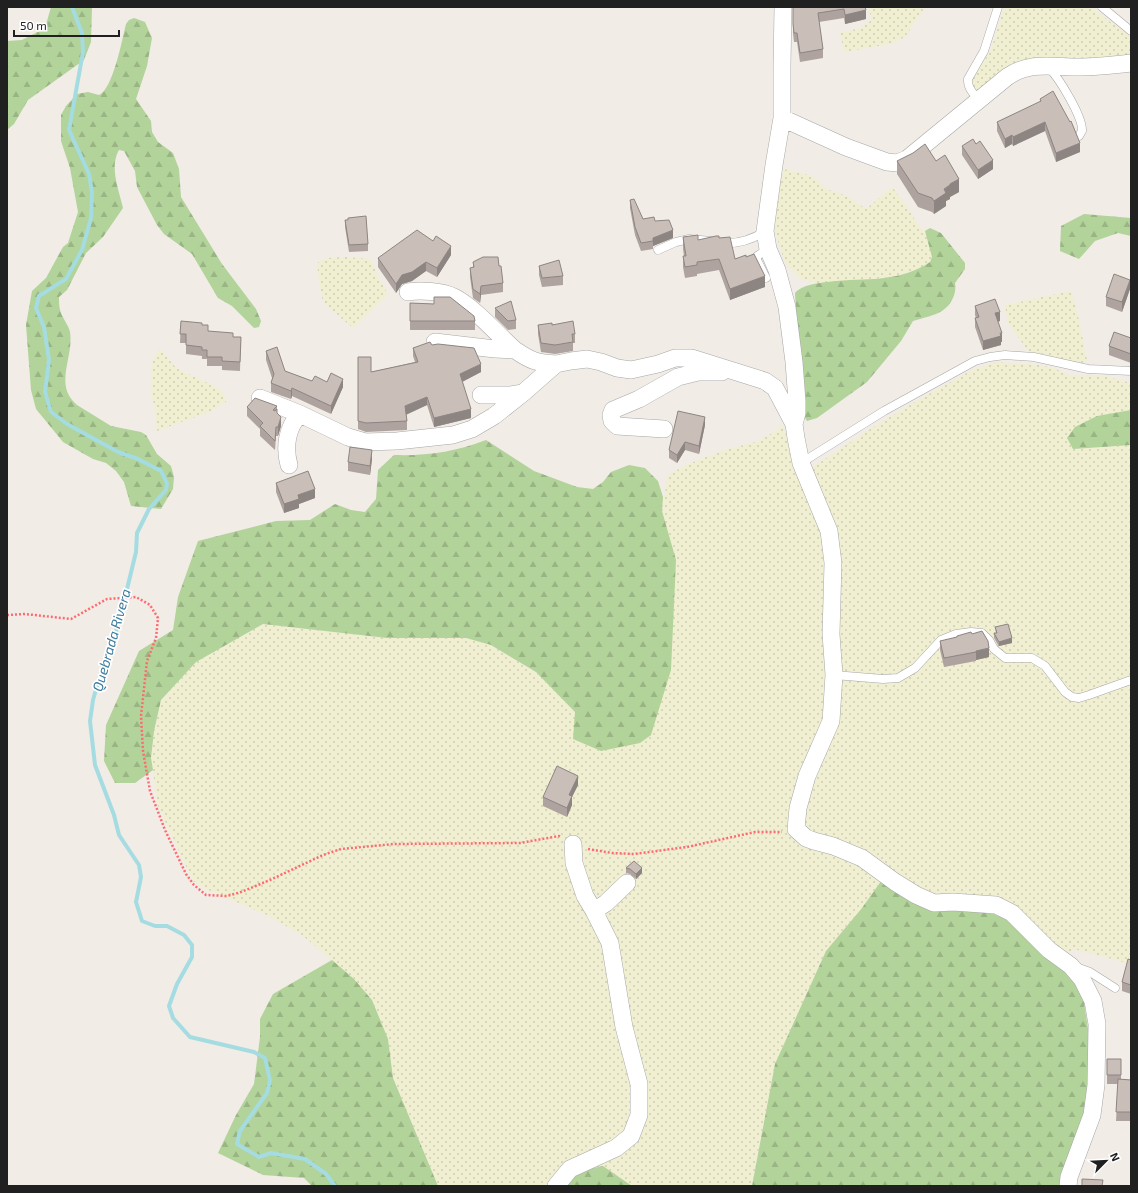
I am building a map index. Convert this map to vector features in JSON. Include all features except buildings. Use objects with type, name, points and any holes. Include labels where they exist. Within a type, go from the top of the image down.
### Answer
[{"type":"street","points":[[783,7],[782,118],[765,231],[768,249],[777,270],[787,307],[797,401],[797,413],[794,424]]},
{"type":"street","points":[[782,118],[846,147],[887,162],[897,163],[907,159],[1014,72],[1034,66],[1078,67],[1131,63]]},
{"type":"street","points":[[408,292],[431,292],[452,296],[467,306],[515,350],[523,356],[537,362],[556,364],[587,359],[602,362],[616,368],[631,370],[658,364],[674,358],[692,358],[765,381],[775,388],[794,424],[801,463],[829,531],[833,563],[831,634],[834,676],[832,721],[807,776],[798,808],[796,829],[802,835],[814,841],[833,846],[862,858],[895,882],[934,903],[953,902],[996,905],[1012,913],[1049,950],[1071,966],[1082,979],[1093,1001],[1097,1024],[1096,1085],[1092,1115],[1069,1177],[1068,1186]]},
{"type":"street","points":[[435,342],[515,350]]},
{"type":"street","points":[[260,398],[300,414],[348,437],[365,442],[397,442],[453,435],[472,429],[494,416],[556,364]]},
{"type":"street","points":[[664,429],[617,426],[612,421],[611,415],[613,410],[639,399],[678,376],[698,372],[732,371]]},
{"type":"street","points":[[480,395],[511,395],[523,393]]},
{"type":"street","points":[[289,465],[288,438],[294,419],[300,414]]},
{"type":"street","points":[[556,1186],[570,1169],[616,1148],[631,1136],[639,1115],[638,1084],[624,1027],[610,943],[585,896],[574,862],[572,844]]},
{"type":"street","points":[[594,911],[606,904],[627,883]]},
{"type":"lane","points":[[980,100],[971,91],[967,84],[984,51],[998,7]]},
{"type":"lane","points":[[1102,7],[1131,31]]},
{"type":"lane","points":[[1048,66],[1056,75],[1080,122],[1082,131],[1079,136]]},
{"type":"lane","points":[[658,250],[689,238],[725,243],[743,241],[756,237],[765,231]]},
{"type":"lane","points":[[766,278],[757,260],[757,256],[768,249]]},
{"type":"lane","points":[[801,463],[884,411],[975,361],[1005,355],[1034,357],[1088,369],[1131,371]]},
{"type":"lane","points":[[834,676],[883,679],[898,678],[915,668],[941,640],[956,634],[971,632],[982,633],[990,640],[994,649],[1005,658],[1032,658],[1045,666],[1065,692],[1072,697],[1079,698],[1131,680]]},
{"type":"lane","points":[[1071,966],[1090,972],[1115,988]]},
{"type":"path","points":[[7,615],[26,614],[71,619],[107,599],[136,597],[150,605],[158,618],[156,638],[146,661],[141,716],[143,751],[150,791],[165,830],[186,874],[194,885],[206,895],[227,896],[241,892],[323,855],[342,850],[394,844],[520,843],[559,836],[572,844],[597,851],[634,854],[687,848],[755,832],[781,832],[796,829]]},
{"type":"shaded area","points":[[868,7],[925,7],[905,37],[890,44],[844,52],[840,33],[860,28],[872,20]]},
{"type":"shaded area","points":[[1004,7],[1092,7],[1131,36],[1131,58],[1056,60],[980,94],[970,83],[991,50]]},
{"type":"shaded area","points":[[784,169],[812,176],[826,189],[847,196],[866,209],[892,187],[906,205],[918,225],[925,231],[932,257],[930,262],[921,269],[885,278],[818,283],[801,279],[785,263],[775,232],[775,205]]},
{"type":"shaded area","points":[[344,257],[371,259],[379,279],[388,294],[353,328],[326,305],[322,298],[319,279],[317,263],[328,258]]},
{"type":"shaded area","points":[[1071,291],[1077,311],[1087,360],[1084,363],[1062,360],[1044,354],[1028,352],[1008,323],[1005,305]]},
{"type":"shaded area","points":[[160,349],[176,368],[216,387],[223,392],[226,402],[209,412],[157,431],[151,390],[151,369],[154,356]]},
{"type":"shaded area","points":[[996,362],[1039,365],[1054,368],[1069,375],[1100,375],[1131,383],[1131,410],[1097,416],[1073,449],[1131,445],[1131,964],[1074,949],[1053,962],[960,909],[884,878],[862,908],[826,951],[775,1064],[752,1186],[632,1186],[603,1166],[564,1186],[438,1186],[393,1078],[388,1039],[354,979],[302,935],[265,914],[206,889],[193,881],[158,806],[151,758],[154,731],[161,701],[195,662],[263,624],[387,638],[466,638],[491,645],[536,672],[575,712],[676,560],[662,511],[668,475],[688,464],[725,450],[759,441],[783,426],[797,471],[813,467],[870,429],[915,402],[970,371]]},
{"type":"green space","points":[[51,7],[92,7],[91,42],[84,60],[28,100],[14,124],[7,130],[7,41],[22,40],[45,28]]},
{"type":"green space","points":[[134,18],[145,22],[152,38],[147,66],[136,99],[151,121],[152,132],[158,142],[173,153],[179,169],[181,197],[222,264],[256,309],[261,321],[259,327],[254,328],[232,306],[218,298],[192,254],[164,234],[157,225],[137,187],[135,171],[124,151],[119,150],[116,157],[115,171],[117,186],[123,208],[103,237],[86,253],[67,290],[59,297],[60,310],[70,332],[65,380],[66,389],[70,397],[77,405],[111,426],[141,432],[146,435],[157,454],[171,466],[174,477],[173,489],[161,509],[131,506],[124,482],[116,471],[106,463],[93,459],[63,442],[36,409],[31,390],[26,325],[32,291],[46,278],[63,247],[68,243],[78,212],[70,168],[61,141],[61,115],[66,106],[77,94],[88,92],[99,95],[104,91],[113,74],[126,24],[129,20]]},
{"type":"green space","points":[[1084,214],[1131,218],[1131,236],[1118,233],[1095,241],[1079,259],[1060,251],[1061,226]]},
{"type":"green space","points":[[930,228],[941,233],[965,263],[965,269],[955,283],[955,291],[951,302],[939,313],[913,321],[901,341],[867,382],[817,418],[807,421],[802,413],[795,293],[801,288],[823,282],[890,277],[908,273],[920,268],[930,262],[932,257],[925,231]]},
{"type":"green space","points":[[1131,410],[1131,445],[1073,449],[1067,438],[1075,427],[1097,416]]},
{"type":"green space","points":[[486,440],[534,471],[577,487],[593,489],[603,482],[611,472],[629,465],[645,468],[658,481],[663,497],[662,511],[676,560],[671,670],[651,735],[640,743],[601,751],[573,739],[575,712],[536,672],[491,645],[466,638],[387,638],[263,624],[196,662],[161,700],[154,731],[151,758],[153,770],[135,783],[115,783],[104,761],[106,725],[139,651],[173,630],[178,597],[198,541],[276,521],[310,520],[335,504],[351,510],[365,512],[376,499],[378,470],[394,455],[418,455],[440,452],[463,448]]},
{"type":"green space","points":[[884,877],[960,909],[993,914],[1009,920],[1071,973],[1082,990],[1090,1041],[1090,1097],[1064,1186],[752,1186],[775,1064],[826,951],[862,908]]},
{"type":"green space","points":[[332,960],[354,979],[372,1000],[388,1039],[393,1078],[438,1186],[312,1186],[304,1178],[263,1175],[218,1153],[236,1115],[254,1084],[260,1037],[260,1019],[273,994]]},
{"type":"green space","points":[[603,1166],[632,1186],[564,1186],[578,1171]]},
{"type":"waterway","name":"Quebrada Rivera","points":[[72,7],[82,33],[83,52],[69,130],[89,174],[92,193],[91,218],[82,250],[66,279],[39,296],[36,308],[44,327],[49,360],[45,392],[51,412],[67,424],[118,452],[138,459],[161,471],[167,483],[166,490],[149,509],[137,533],[136,552],[118,626],[105,658],[93,700],[90,721],[95,765],[114,815],[119,835],[139,865],[141,877],[136,902],[142,921],[155,926],[167,926],[184,935],[192,945],[192,957],[177,984],[169,1006],[173,1018],[190,1037],[254,1052],[265,1058],[270,1080],[267,1093],[240,1131],[237,1144],[259,1157],[271,1153],[305,1159],[326,1174],[335,1186]]}]
